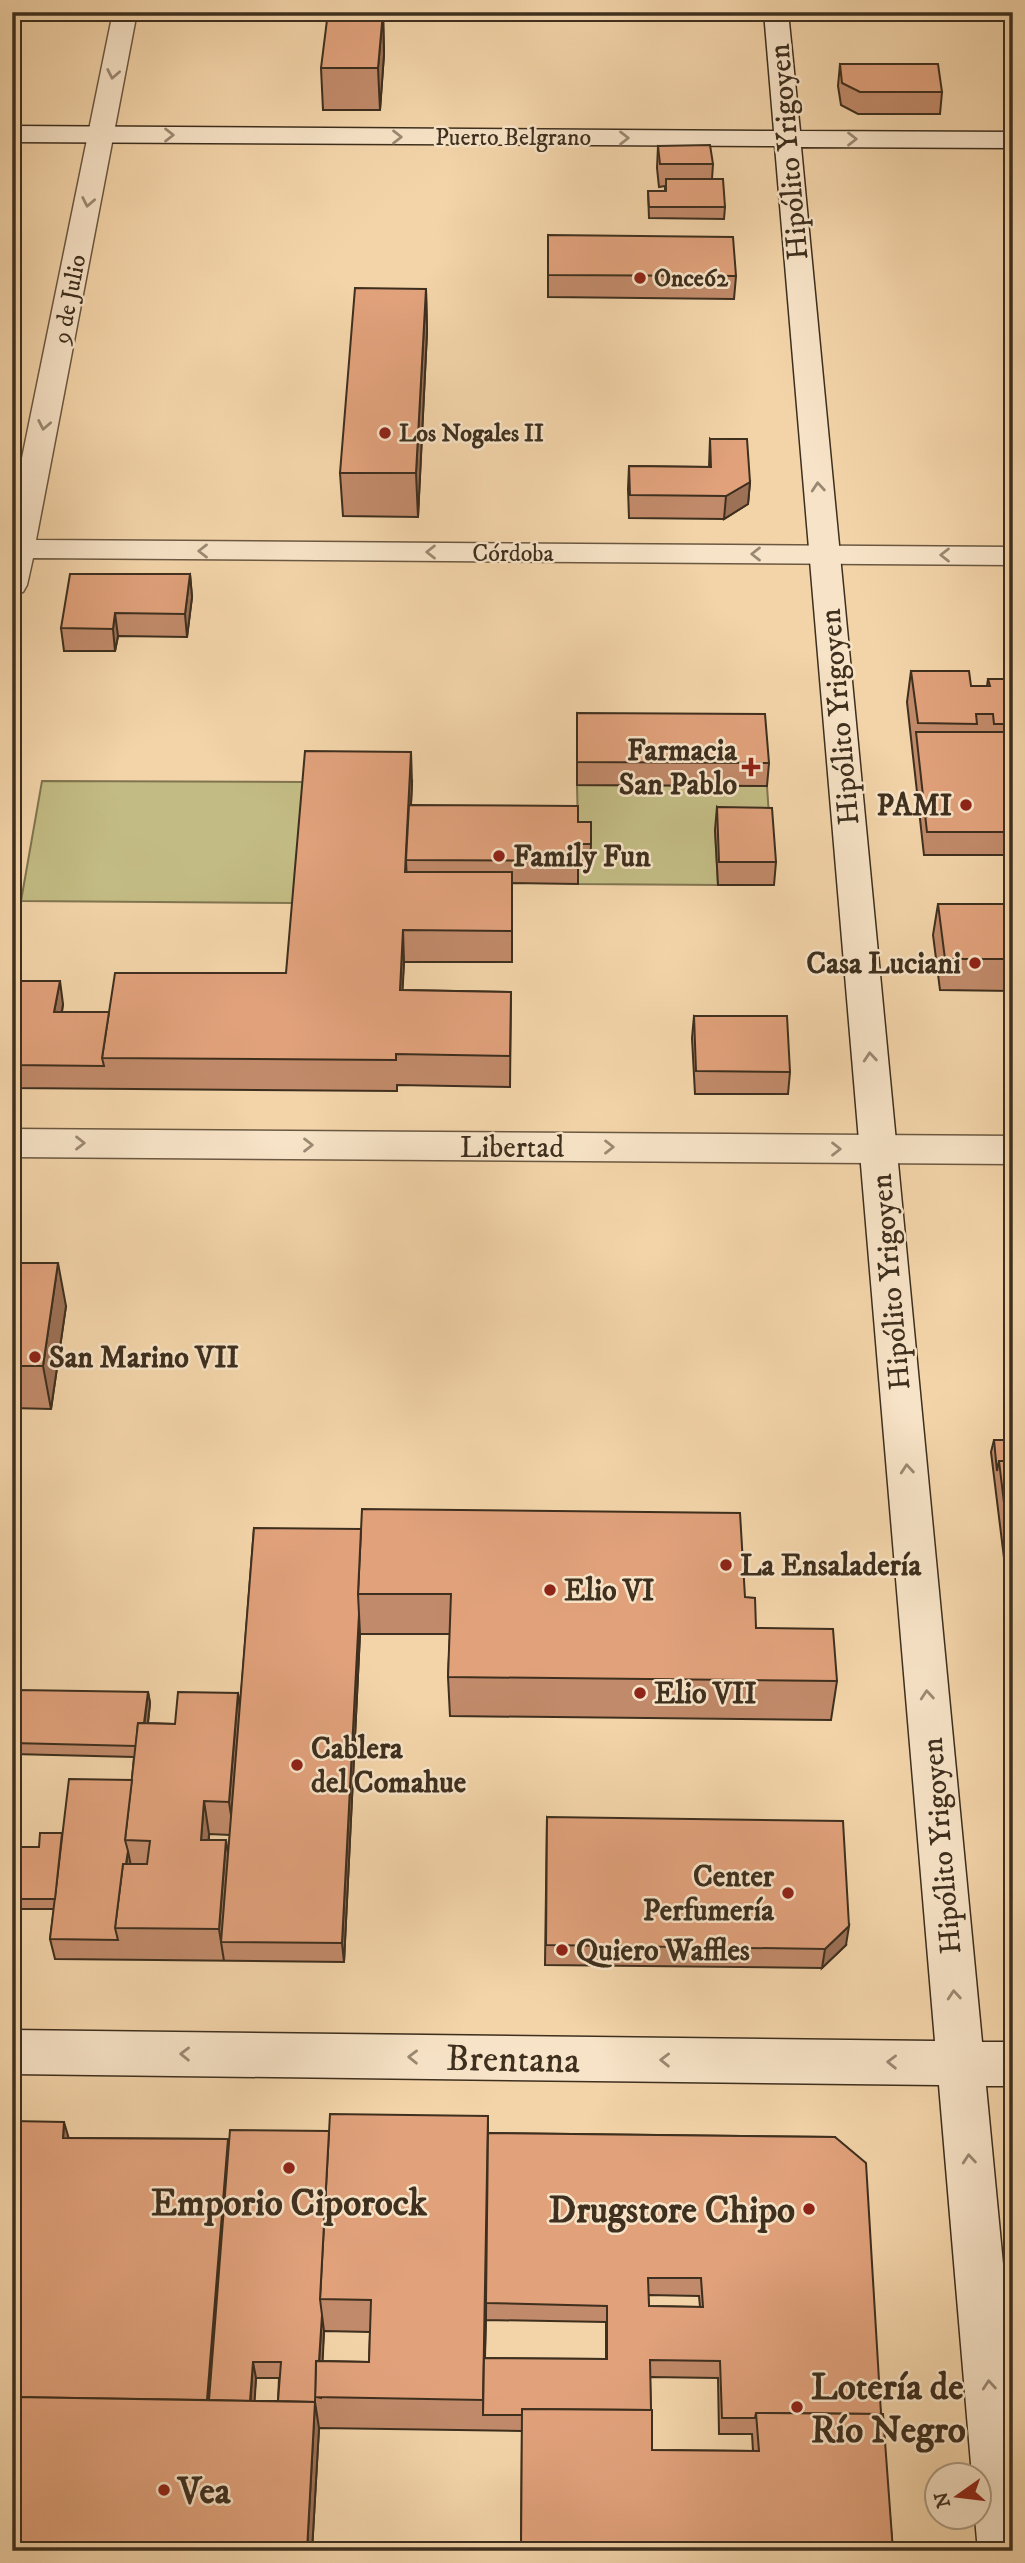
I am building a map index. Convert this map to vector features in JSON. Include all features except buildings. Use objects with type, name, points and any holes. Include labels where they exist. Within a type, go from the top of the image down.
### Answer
[{"type":"street","name":"9 de Julio","points":[[12,585],[16,549],[125,12]]},
{"type":"street","name":"Hipólito Yrigoyen","points":[[776,12],[1004,2551]]},
{"type":"street","name":"Puerto Belgrano","points":[[12,134],[1013,140]]},
{"type":"street","name":"Córdoba","points":[[16,549],[1013,556]]},
{"type":"street","name":"Libertad","points":[[12,1143],[1013,1150]]},
{"type":"street","name":"Brentana","points":[[12,2052],[1013,2064]]},
{"type":"shaded area","points":[[42,781],[307,782],[296,903],[21,901]]},
{"type":"shaded area","points":[[577,785],[767,786],[770,831],[715,831],[718,885],[578,884],[578,867],[590,867],[578,829]]},
{"type":"place","name":"Once62","points":[[640,278]]},
{"type":"place","name":"Los Nogales II","points":[[385,433]]},
{"type":"place","name":"Farmacia San Pablo","points":[[751,767]]},
{"type":"place","name":"PAMI","points":[[966,805]]},
{"type":"place","name":"Family Fun","points":[[499,856]]},
{"type":"place","name":"Casa Luciani","points":[[975,963]]},
{"type":"place","name":"San Marino VII","points":[[35,1357]]},
{"type":"place","name":"La Ensaladería","points":[[726,1565]]},
{"type":"place","name":"Elio VI","points":[[550,1590]]},
{"type":"place","name":"Elio VII","points":[[640,1693]]},
{"type":"place","name":"Cablera del Comahue","points":[[297,1765]]},
{"type":"place","name":"Center Perfumería","points":[[788,1893]]},
{"type":"place","name":"Quiero Waffles","points":[[562,1950]]},
{"type":"place","name":"Emporio Ciporock","points":[[289,2168]]},
{"type":"place","name":"Drugstore Chipo","points":[[809,2209]]},
{"type":"place","name":"Lotería de Río Negro","points":[[797,2407]]},
{"type":"place","name":"Vea","points":[[164,2490]]}]
